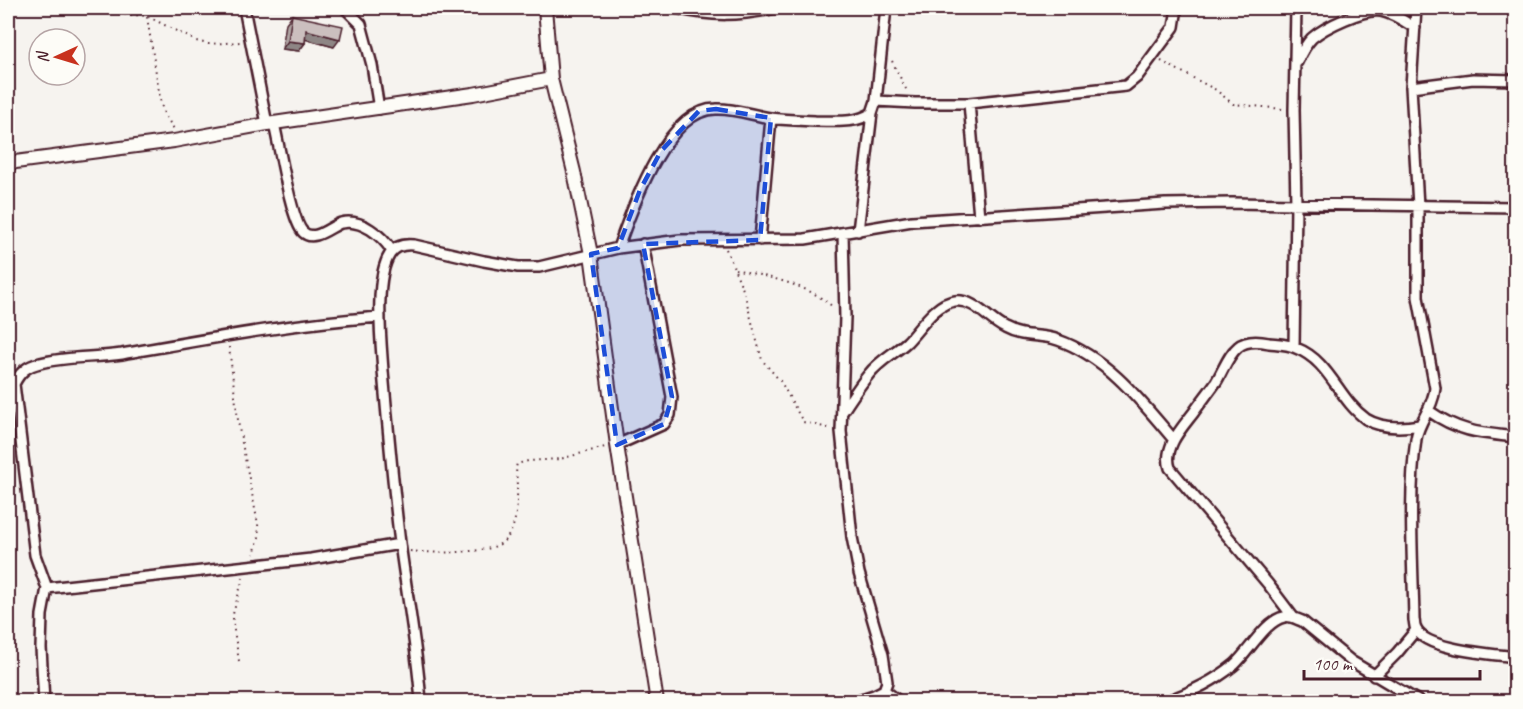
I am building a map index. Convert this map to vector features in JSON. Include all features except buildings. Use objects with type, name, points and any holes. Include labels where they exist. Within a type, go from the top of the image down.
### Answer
[{"type":"street","points":[[244,8],[250,42],[291,201],[303,232],[313,235],[340,223],[354,224],[375,232],[384,239],[392,251]]},
{"type":"street","points":[[345,8],[361,24],[372,65],[379,109]]},
{"type":"street","points":[[545,8],[551,79],[591,254],[617,445],[657,702]]},
{"type":"street","points":[[675,8],[721,16],[777,8]]},
{"type":"street","points":[[858,231],[886,8]]},
{"type":"street","points":[[876,100],[969,103],[1126,86],[1137,77],[1174,27],[1177,8]]},
{"type":"street","points":[[1294,347],[1296,8]]},
{"type":"street","points":[[1374,676],[1416,630],[1413,487],[1416,438],[1420,425],[1434,400],[1435,388],[1418,297],[1418,206],[1411,87],[1416,8]]},
{"type":"street","points":[[1295,65],[1304,47],[1312,38],[1347,19],[1366,12],[1382,9],[1415,28]]},
{"type":"street","points":[[8,163],[174,141],[551,79]]},
{"type":"street","points":[[1411,87],[1473,79],[1515,80]]},
{"type":"street","points":[[969,103],[979,217]]},
{"type":"street","points":[[618,248],[640,190],[661,151],[699,111],[716,109],[771,118],[850,122],[863,119],[872,113]]},
{"type":"street","points":[[760,240],[771,118]]},
{"type":"street","points":[[421,702],[388,433],[380,317],[382,279],[388,256],[404,244],[518,267],[547,266],[618,248],[680,240],[805,239],[912,221],[1165,204],[1515,207]]},
{"type":"street","points":[[843,233],[845,318],[841,431],[852,537],[859,573],[883,655],[887,682],[884,690],[852,702]]},
{"type":"street","points":[[617,445],[664,424],[670,415],[672,397],[643,244]]},
{"type":"street","points":[[843,411],[870,372],[906,342],[943,305],[953,301],[964,301],[979,309],[992,321],[1017,334],[1055,338],[1086,354],[1113,373],[1132,391],[1174,440]]},
{"type":"street","points":[[44,702],[41,648],[42,615],[47,588],[35,555],[14,384],[18,375],[24,369],[41,363],[119,354],[317,321],[380,317]]},
{"type":"street","points":[[1293,617],[1170,468],[1167,460],[1168,451],[1174,440],[1215,384],[1238,346],[1247,342],[1265,342],[1294,347],[1308,354],[1320,363],[1353,408],[1368,420],[1386,426],[1404,428],[1420,425]]},
{"type":"street","points":[[1429,411],[1462,429],[1515,437]]},
{"type":"street","points":[[47,588],[202,572],[251,564],[401,547]]},
{"type":"street","points":[[1164,702],[1212,681],[1236,663],[1273,622],[1284,616],[1302,621],[1351,661],[1420,702]]},
{"type":"street","points":[[1416,630],[1426,639],[1448,647],[1515,657]]},
{"type":"street","points":[[884,690],[900,702]]},
{"type":"path","points":[[83,8],[107,13],[147,16],[195,41],[208,45],[235,41],[250,42]]},
{"type":"path","points":[[147,16],[159,96],[164,114],[174,128],[174,141]]},
{"type":"path","points":[[890,57],[903,85],[915,103]]},
{"type":"path","points":[[1153,57],[1216,90],[1233,104],[1294,110]]},
{"type":"path","points":[[721,238],[744,292],[762,360],[781,382],[799,417],[808,424],[841,431]]},
{"type":"path","points":[[735,269],[804,289],[828,302],[845,318]]},
{"type":"path","points":[[227,335],[239,428],[259,537],[251,564],[243,577],[233,614],[239,661]]},
{"type":"path","points":[[401,547],[424,552],[465,552],[500,545],[507,537],[517,512],[517,464],[560,459],[617,445]]},
{"type":"highlighted area","points":[[716,109],[771,118],[760,240],[643,244],[672,397],[664,424],[617,445],[591,254],[618,248],[640,190],[661,151],[699,111]]}]
